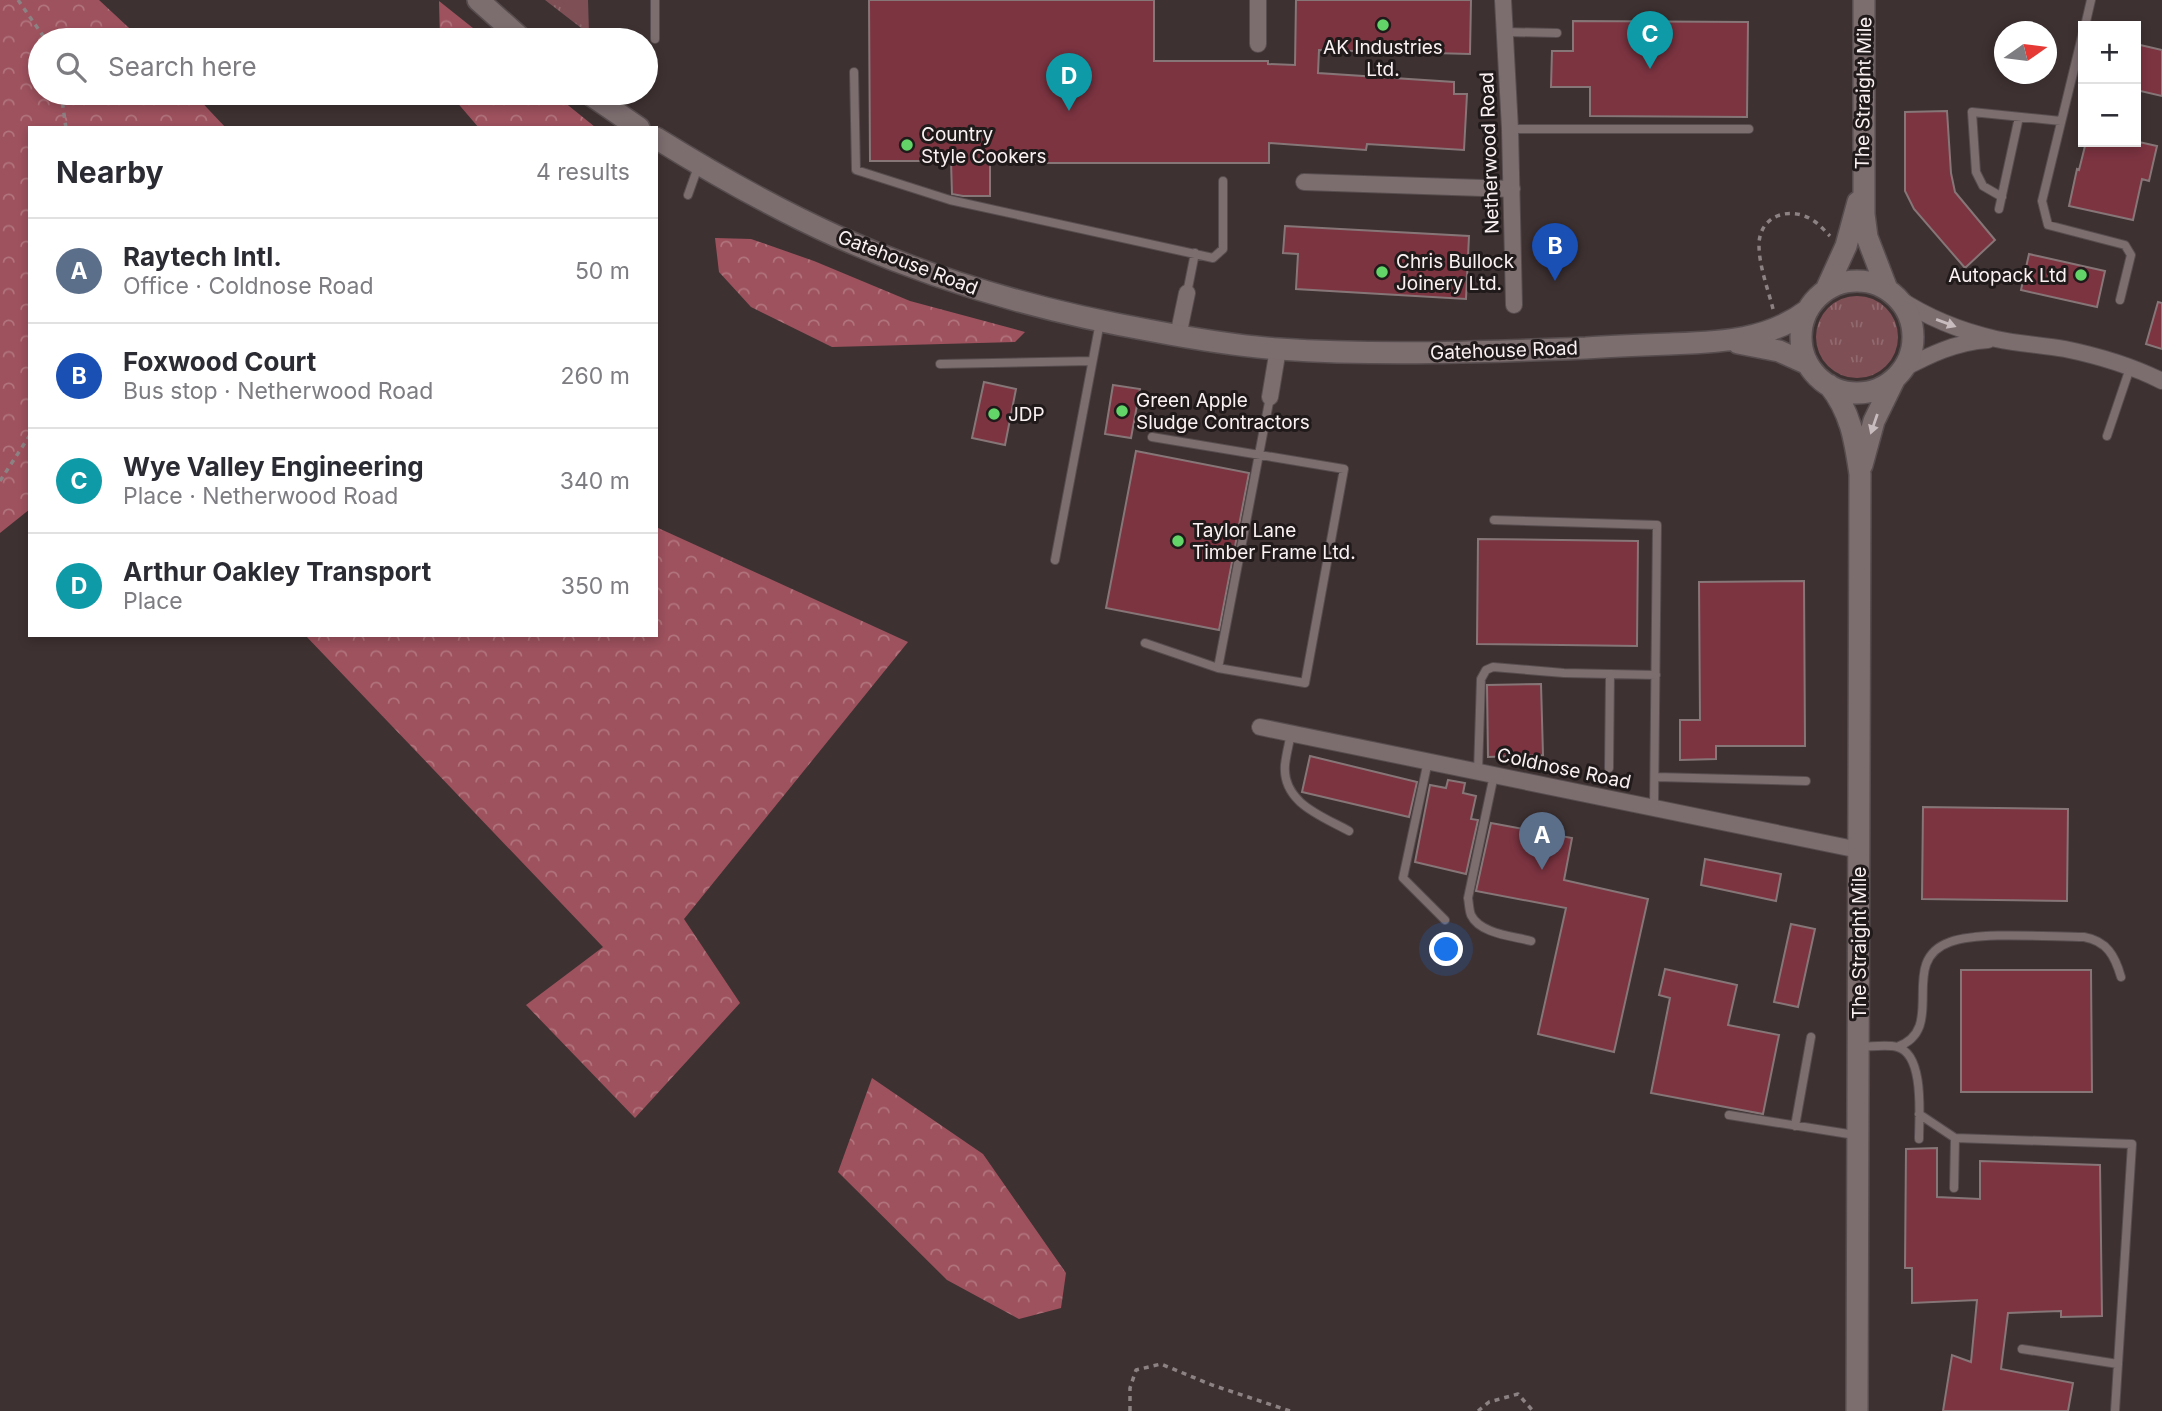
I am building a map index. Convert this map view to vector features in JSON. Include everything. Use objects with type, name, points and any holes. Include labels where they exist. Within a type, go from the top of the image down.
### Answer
[{"type":"main road","points":[[478,0],[510,28]]},
{"type":"main road","name":"The Straight Mile","points":[[1864,0],[1862,186],[1867,237],[1892,294]]},
{"type":"main road","points":[[605,105],[636,126]]},
{"type":"main road","name":"Gatehouse Road","points":[[658,139],[766,202],[849,241],[999,296],[1100,322],[1178,336],[1278,349],[1516,351],[1729,341],[1777,329],[1808,310]]},
{"type":"main road","name":"The Straight Mile","points":[[1826,290],[1846,246],[1862,186]]},
{"type":"main road","points":[[1851,281],[1868,282],[1892,294],[1911,322],[1911,352],[1899,373],[1885,385],[1872,391],[1843,391],[1817,376],[1808,364],[1802,350],[1801,335],[1808,310],[1826,290],[1851,281]]},
{"type":"main road","name":"Gatehouse Road","points":[[1729,341],[1768,348],[1808,364]]},
{"type":"main road","name":"The Straight Mile","points":[[1860,474],[1874,421],[1899,373]]},
{"type":"main road","name":"The Straight Mile","points":[[1829,385],[1847,413],[1860,474],[1857,1411]]},
{"type":"street","points":[[1258,0],[1258,44]]},
{"type":"street","name":"Netherwood Road","points":[[1503,0],[1510,129],[1514,305]]},
{"type":"street","points":[[1304,182],[1511,189]]},
{"type":"street","points":[[1178,336],[1187,293]]},
{"type":"street","points":[[1892,294],[1920,313],[1998,339],[2105,358],[2162,381]]},
{"type":"street","points":[[1899,373],[1937,352],[1973,341],[1998,339]]},
{"type":"street","points":[[1270,397],[1278,349]]},
{"type":"street","name":"Coldnose Road","points":[[1260,727],[1859,850]]},
{"type":"lane","points":[[655,0],[655,28]]},
{"type":"lane","points":[[2086,21],[2091,0]]},
{"type":"lane","points":[[1505,32],[1557,33]]},
{"type":"lane","points":[[2078,52],[2042,201],[2048,225],[2125,245],[2131,255],[2120,300]]},
{"type":"lane","points":[[854,72],[856,170],[950,200],[1213,258],[1223,249],[1223,181]]},
{"type":"lane","points":[[2002,197],[1983,186],[1976,172],[1972,113],[2061,121]]},
{"type":"lane","points":[[1999,209],[2020,117]]},
{"type":"lane","points":[[1510,129],[1749,129]]},
{"type":"lane","points":[[688,195],[699,164]]},
{"type":"lane","points":[[1187,293],[1195,253]]},
{"type":"lane","points":[[1055,559],[1100,322]]},
{"type":"lane","points":[[940,364],[1093,361]]},
{"type":"lane","points":[[2106,436],[2130,368]]},
{"type":"lane","points":[[1218,668],[1270,397]]},
{"type":"lane","points":[[1145,643],[1218,668],[1305,683],[1344,469],[1152,437]]},
{"type":"lane","points":[[1494,520],[1657,524],[1654,808]]},
{"type":"lane","points":[[1531,941],[1488,930],[1478,924],[1471,914],[1468,898],[1486,773],[1481,679],[1486,670],[1493,667],[1656,675]]},
{"type":"lane","points":[[1609,768],[1610,674]]},
{"type":"lane","points":[[1291,733],[1285,766],[1289,790],[1311,810],[1349,831]]},
{"type":"lane","points":[[1428,761],[1403,878],[1445,920]]},
{"type":"lane","points":[[1656,777],[1805,781]]},
{"type":"lane","points":[[1858,1047],[1897,1047],[1906,1044],[1920,1028],[1924,964],[1939,948],[1949,942],[1981,937],[2096,939],[2107,947],[2115,958],[2121,977]]},
{"type":"lane","points":[[1795,1126],[1811,1038]]},
{"type":"lane","points":[[1897,1047],[1906,1051],[1913,1061],[1920,1092],[1919,1139]]},
{"type":"lane","points":[[1919,1114],[1955,1138],[2132,1144],[2115,1411]]},
{"type":"lane","points":[[1729,1115],[1858,1135]]},
{"type":"lane","points":[[1954,1188],[1955,1138]]},
{"type":"lane","points":[[2022,1349],[2118,1364]]},
{"type":"path","points":[[18,0],[38,28]]},
{"type":"path","points":[[63,105],[66,126]]},
{"type":"path","points":[[1776,318],[1759,247],[1762,229],[1767,222],[1782,214],[1798,214],[1814,221],[1835,243]]},
{"type":"path","points":[[0,481],[28,438]]},
{"type":"path","points":[[1130,1411],[1130,1388],[1136,1370],[1161,1364],[1212,1385],[1290,1411]]},
{"type":"path","points":[[1478,1411],[1489,1402],[1518,1395],[1534,1411]]},
{"type":"green space","points":[[0,0],[99,0],[129,28],[28,28],[28,105],[204,105],[224,126],[28,126],[28,511],[0,533]]},
{"type":"green space","points":[[545,0],[588,0],[589,28],[581,28]]},
{"type":"green space","points":[[439,1],[473,28],[440,28]]},
{"type":"green space","points":[[459,105],[568,105],[594,126],[477,126]]},
{"type":"green space","points":[[715,238],[751,239],[814,261],[910,301],[1025,332],[1015,342],[832,347],[751,307],[719,272]]},
{"type":"green space","points":[[1849,296],[1865,296],[1880,303],[1891,314],[1898,329],[1895,353],[1886,366],[1865,378],[1849,378],[1834,371],[1823,360],[1816,345],[1816,329],[1823,314],[1834,303]]},
{"type":"green space","points":[[658,528],[908,642],[684,919],[740,1003],[635,1118],[526,1005],[603,947],[307,637],[658,637]]},
{"type":"green space","points":[[872,1078],[983,1154],[1066,1273],[1061,1308],[1019,1319],[947,1280],[838,1172]]},
{"type":"building","points":[[869,0],[1154,0],[1154,61],[1268,61],[1268,64],[1295,65],[1296,0],[1471,0],[1470,54],[1319,50],[1318,73],[1454,82],[1454,94],[1467,94],[1464,150],[1367,144],[1366,150],[1269,143],[1269,163],[990,163],[990,196],[952,194],[951,161],[870,161]]},
{"type":"building","points":[[1573,21],[1748,22],[1747,117],[1590,116],[1590,87],[1551,87],[1552,51],[1573,51]]},
{"type":"building","points":[[2141,45],[2162,50],[2162,96],[2141,91]]},
{"type":"building","points":[[1947,111],[1951,173],[1955,192],[1995,240],[1965,268],[1914,209],[1905,191],[1905,112]]},
{"type":"building","points":[[2141,142],[2157,146],[2149,181],[2142,179],[2133,220],[2069,206],[2077,169],[2079,170],[2085,147],[2141,147]]},
{"type":"building","name":"Chris Bullock Joinery Ltd.","points":[[1285,226],[1469,236],[1466,299],[1296,289],[1298,254],[1283,253]]},
{"type":"building","points":[[2029,254],[2105,271],[2097,307],[2021,290]]},
{"type":"building","points":[[2158,302],[2162,303],[2162,349],[2146,344]]},
{"type":"building","name":"JDP","points":[[984,382],[1016,389],[1005,445],[972,438]]},
{"type":"building","name":"Green Apple Sludge Contractors","points":[[1113,385],[1140,389],[1131,438],[1105,434]]},
{"type":"building","name":"Taylor Lane Timber Frame Ltd.","points":[[1136,451],[1249,473],[1219,630],[1106,608]]},
{"type":"building","points":[[1478,539],[1638,541],[1637,646],[1477,644]]},
{"type":"building","points":[[1804,581],[1805,746],[1716,746],[1716,759],[1680,760],[1680,720],[1700,720],[1699,582]]},
{"type":"building","points":[[1541,684],[1543,755],[1488,757],[1487,685]]},
{"type":"building","points":[[1310,756],[1417,782],[1409,817],[1302,792]]},
{"type":"building","points":[[1448,780],[1465,783],[1463,793],[1476,796],[1471,819],[1478,820],[1466,874],[1415,862],[1430,785],[1446,788]]},
{"type":"building","points":[[1923,807],[2068,809],[2067,901],[1922,899]]},
{"type":"building","points":[[1491,823],[1572,838],[1564,880],[1648,899],[1614,1052],[1538,1034],[1566,908],[1476,891]]},
{"type":"building","points":[[1705,859],[1781,874],[1776,901],[1701,885]]},
{"type":"building","points":[[1791,924],[1815,929],[1798,1007],[1774,1002]]},
{"type":"building","points":[[1665,969],[1737,985],[1728,1025],[1779,1035],[1763,1114],[1651,1093],[1670,998],[1659,995]]},
{"type":"building","points":[[1961,970],[2091,970],[2092,1092],[1961,1092]]},
{"type":"building","points":[[1937,1148],[1937,1197],[1980,1199],[1980,1161],[2100,1165],[2102,1316],[2061,1317],[2061,1311],[2008,1313],[2001,1369],[2073,1383],[2068,1411],[1943,1411],[1952,1355],[1971,1362],[1977,1300],[1912,1303],[1912,1268],[1905,1268],[1906,1149]]},
{"type":"place","name":"AK Industries Ltd.","points":[[1383,25]]},
{"type":"place","name":"Wye Valley Engineering","points":[[1650,69]]},
{"type":"place","name":"Arthur Oakley Transport","points":[[1069,111]]},
{"type":"place","name":"Country Style Cookers","points":[[907,145]]},
{"type":"place","name":"Chris Bullock Joinery Ltd.","points":[[1382,272]]},
{"type":"place","name":"Autopack Ltd","points":[[2081,275]]},
{"type":"place","name":"Foxwood Court","points":[[1555,281]]},
{"type":"place","name":"Green Apple Sludge Contractors","points":[[1122,411]]},
{"type":"place","name":"JDP","points":[[994,414]]},
{"type":"place","name":"Taylor Lane Timber Frame Ltd.","points":[[1178,541]]},
{"type":"place","name":"Raytech Intl.","points":[[1542,870]]}]
